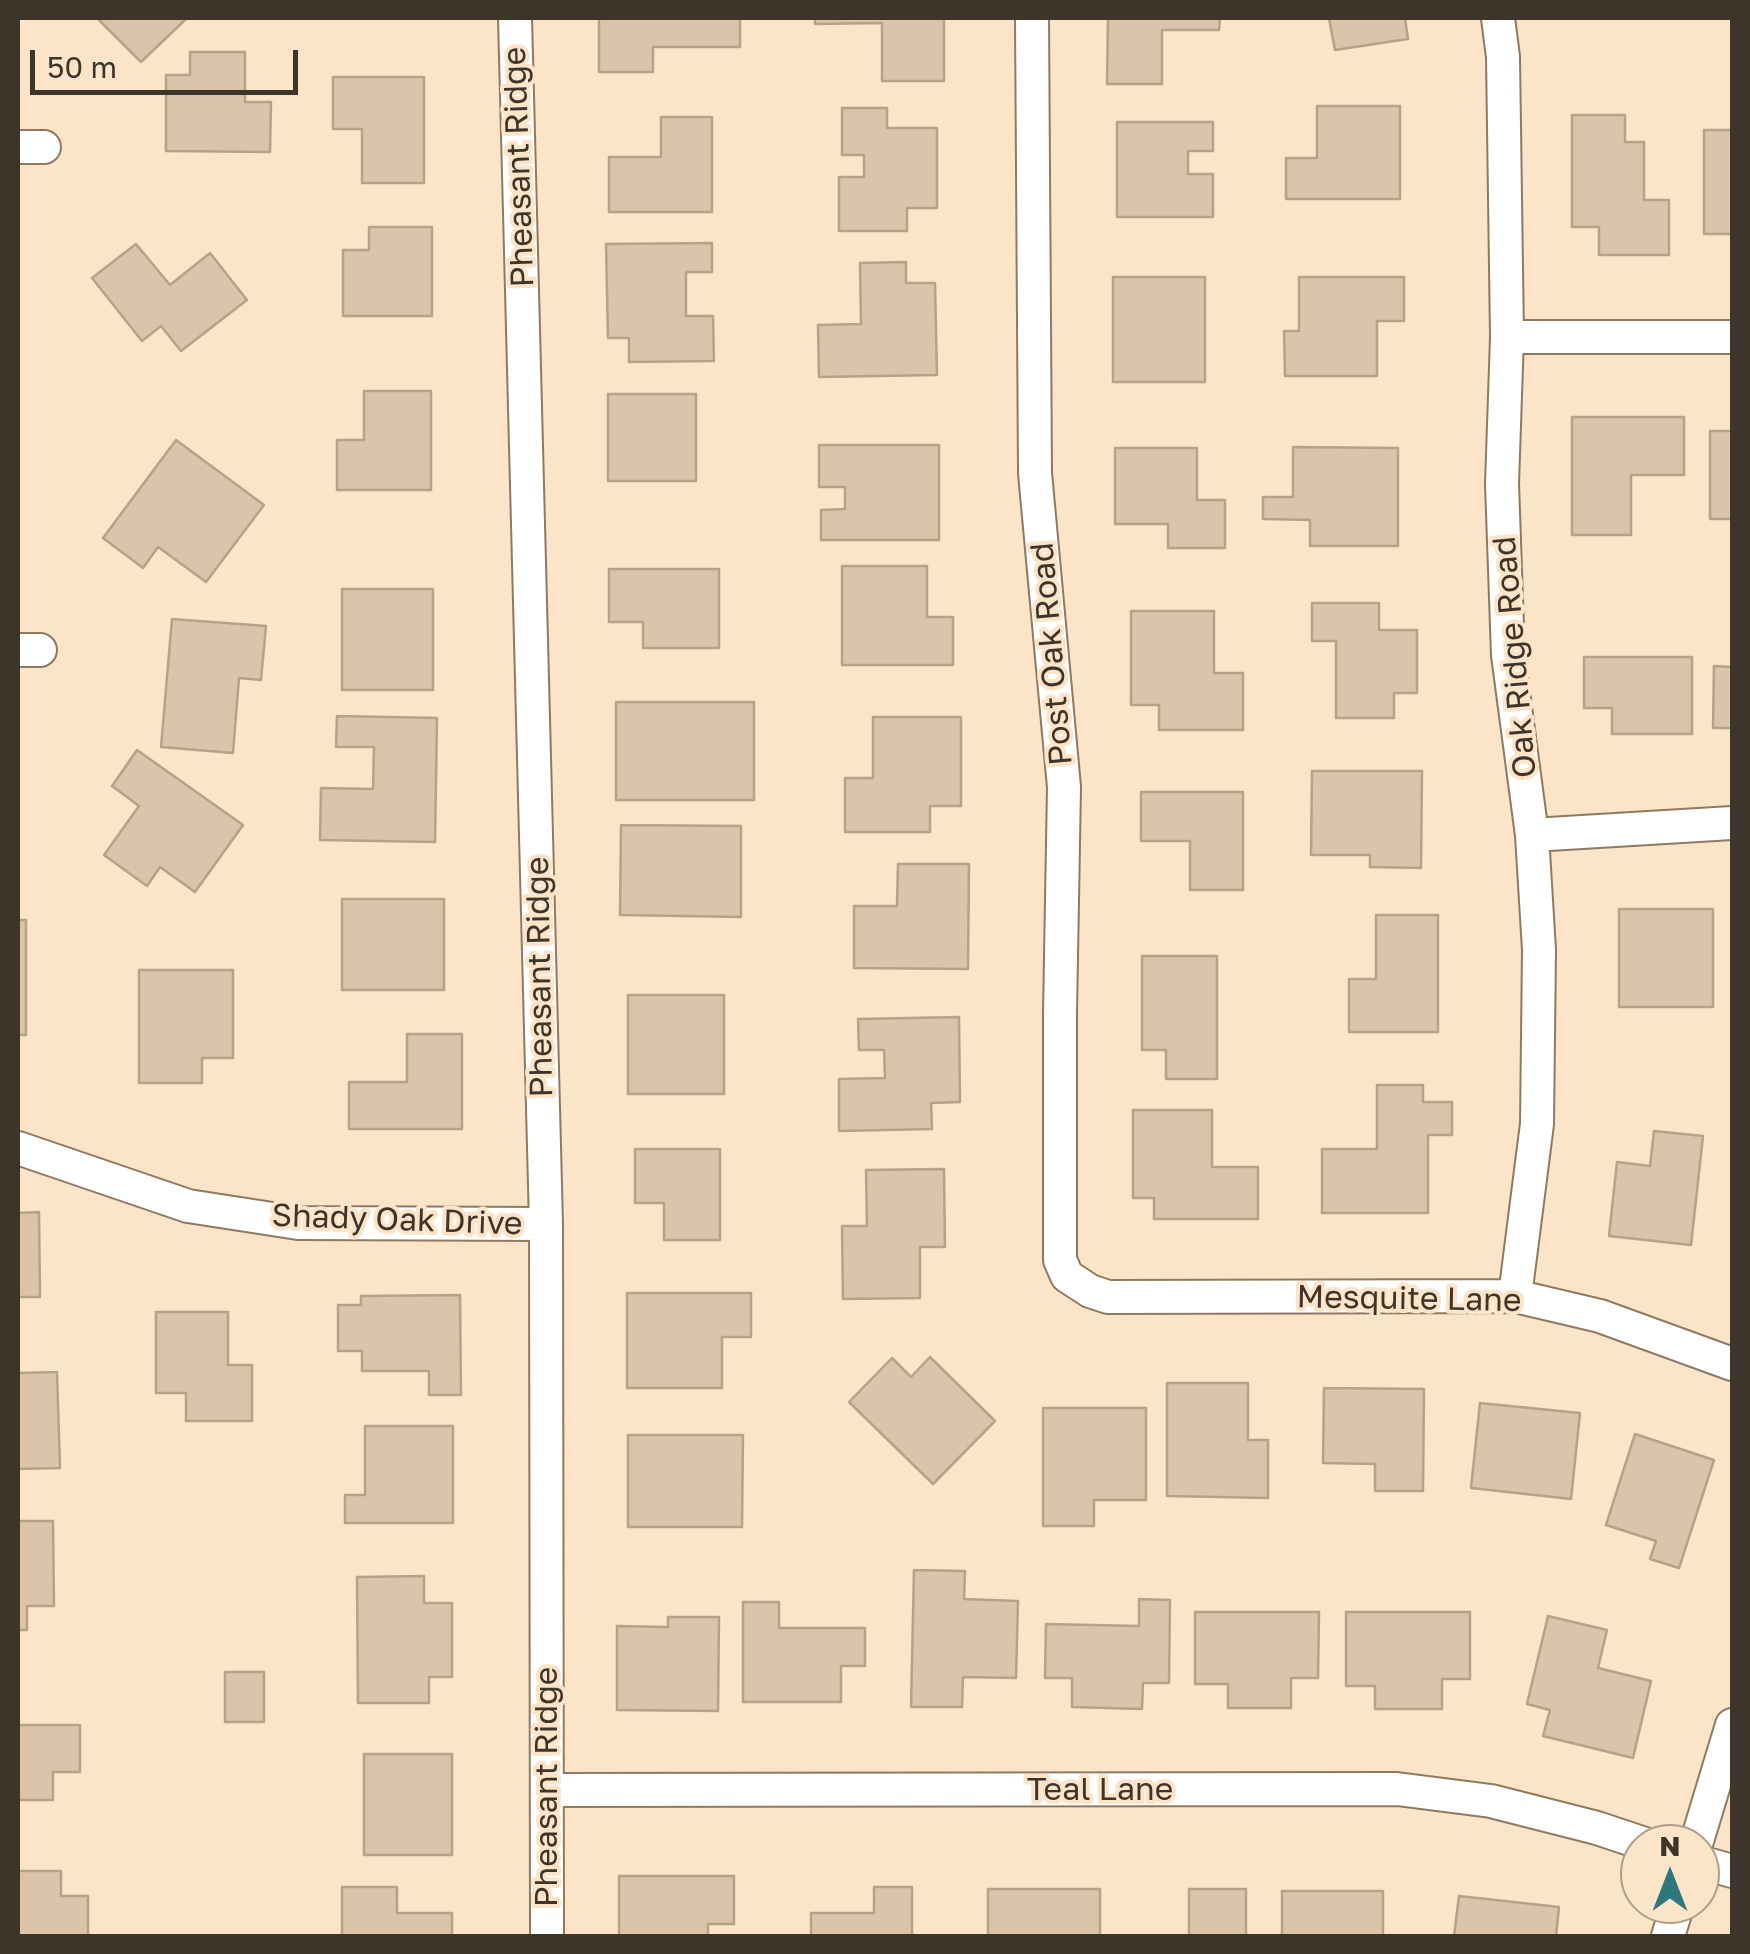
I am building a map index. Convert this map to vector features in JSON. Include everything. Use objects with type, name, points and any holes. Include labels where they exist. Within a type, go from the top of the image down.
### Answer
[{"type":"street","name":"Pheasant Ridge","points":[[515,18],[546,1224],[547,1936]]},
{"type":"street","name":"Post Oak Road","points":[[1032,18],[1035,473],[1064,787],[1060,1260],[1067,1276],[1078,1285]]},
{"type":"street","name":"Oak Ridge Road","points":[[1498,18],[1504,57],[1507,336],[1502,484],[1508,655],[1532,835],[1539,950],[1538,1124],[1515,1296]]},
{"type":"street","points":[[1507,336],[1732,337]]},
{"type":"street","points":[[1532,835],[1732,823]]},
{"type":"street","name":"Shady Oak Drive","points":[[18,1148],[188,1206],[298,1223],[546,1224]]},
{"type":"street","name":"Mesquite Lane","points":[[1078,1285],[1108,1297],[1515,1296],[1600,1316],[1732,1364]]},
{"type":"street","points":[[1702,1824],[1732,1725]]},
{"type":"street","name":"Teal Lane","points":[[548,1790],[1397,1789],[1491,1800],[1620,1836]]},
{"type":"building","points":[[97,18],[187,18],[141,62]]},
{"type":"building","points":[[599,18],[740,18],[740,47],[653,47],[653,72],[599,72]]},
{"type":"building","points":[[815,18],[944,18],[944,81],[882,81],[882,23],[815,24]]},
{"type":"building","points":[[1108,18],[1220,18],[1219,30],[1162,30],[1162,84],[1107,84]]},
{"type":"building","points":[[1329,18],[1405,18],[1408,39],[1335,50]]},
{"type":"building","points":[[190,52],[245,52],[245,102],[271,102],[270,152],[166,151],[166,75],[190,75]]},
{"type":"building","points":[[333,77],[424,77],[424,183],[362,183],[362,129],[333,129]]},
{"type":"building","points":[[1317,106],[1400,106],[1400,199],[1286,199],[1286,158],[1317,158]]},
{"type":"building","points":[[842,108],[887,108],[887,128],[937,128],[937,208],[907,208],[907,231],[839,231],[839,177],[864,177],[864,155],[842,155]]},
{"type":"building","points":[[1572,115],[1625,115],[1625,142],[1644,142],[1644,200],[1669,200],[1669,255],[1599,255],[1599,227],[1572,227]]},
{"type":"building","points":[[661,117],[712,117],[712,212],[609,212],[609,157],[661,157]]},
{"type":"building","points":[[1117,122],[1213,122],[1213,151],[1188,151],[1188,174],[1213,174],[1213,217],[1117,217]]},
{"type":"building","points":[[1704,130],[1732,130],[1732,234],[1704,234]]},
{"type":"building","points":[[369,227],[432,227],[432,316],[343,316],[343,250],[369,250]]},
{"type":"building","points":[[712,243],[712,272],[686,272],[686,316],[713,316],[714,361],[629,362],[629,338],[608,338],[606,244]]},
{"type":"building","points":[[136,244],[170,285],[210,253],[247,300],[181,351],[161,326],[142,341],[92,278]]},
{"type":"building","points":[[906,262],[906,283],[935,283],[937,375],[819,377],[818,325],[861,324],[860,263]]},
{"type":"building","points":[[1113,277],[1205,277],[1205,382],[1113,382]]},
{"type":"building","points":[[1299,277],[1404,277],[1404,321],[1377,321],[1377,376],[1285,376],[1284,331],[1299,331]]},
{"type":"building","points":[[364,391],[431,391],[431,490],[337,490],[337,440],[364,440]]},
{"type":"building","points":[[608,394],[696,394],[696,481],[608,481]]},
{"type":"building","points":[[1572,417],[1684,417],[1684,475],[1631,475],[1631,535],[1572,535]]},
{"type":"building","points":[[1710,431],[1732,431],[1732,519],[1710,519]]},
{"type":"building","points":[[176,440],[264,505],[206,582],[158,547],[143,568],[103,538]]},
{"type":"building","points":[[819,445],[939,445],[939,540],[821,540],[821,510],[845,509],[845,487],[819,487]]},
{"type":"building","points":[[1293,447],[1398,448],[1398,546],[1310,546],[1310,520],[1263,519],[1263,497],[1293,497]]},
{"type":"building","points":[[1115,448],[1197,448],[1197,500],[1225,500],[1225,548],[1168,548],[1168,524],[1115,524]]},
{"type":"building","points":[[842,566],[927,566],[927,617],[953,617],[953,665],[842,665]]},
{"type":"building","points":[[609,569],[719,569],[719,648],[643,648],[643,622],[609,622]]},
{"type":"building","points":[[342,589],[433,589],[433,690],[342,690]]},
{"type":"building","points":[[1312,603],[1379,603],[1379,630],[1417,630],[1417,693],[1394,693],[1394,718],[1336,718],[1336,641],[1312,641]]},
{"type":"building","points":[[1131,611],[1214,611],[1214,673],[1243,673],[1243,730],[1159,730],[1159,705],[1131,705]]},
{"type":"building","points":[[172,619],[266,626],[261,680],[239,678],[233,753],[161,747]]},
{"type":"building","points":[[1584,657],[1692,657],[1692,734],[1612,734],[1612,708],[1584,708]]},
{"type":"building","points":[[1714,666],[1732,667],[1732,728],[1713,728]]},
{"type":"building","points":[[616,702],[754,702],[754,800],[616,800]]},
{"type":"building","points":[[337,716],[437,718],[435,842],[320,840],[321,788],[373,789],[374,747],[336,747]]},
{"type":"building","points":[[873,717],[961,717],[961,806],[930,806],[930,832],[845,832],[845,778],[873,778]]},
{"type":"building","points":[[137,750],[243,825],[195,892],[160,867],[147,886],[104,855],[139,806],[112,786]]},
{"type":"building","points":[[1312,771],[1422,771],[1421,868],[1370,867],[1370,855],[1311,855]]},
{"type":"building","points":[[1141,792],[1243,792],[1243,890],[1190,890],[1190,841],[1141,841]]},
{"type":"building","points":[[621,825],[741,826],[741,917],[620,915]]},
{"type":"building","points":[[898,864],[969,864],[968,969],[854,968],[854,906],[897,906]]},
{"type":"building","points":[[342,899],[444,899],[444,990],[342,990]]},
{"type":"building","points":[[1619,909],[1713,909],[1713,1007],[1619,1007]]},
{"type":"building","points":[[1376,915],[1438,915],[1438,1032],[1349,1032],[1349,979],[1376,979]]},
{"type":"building","points":[[18,920],[26,920],[26,1035],[18,1035]]},
{"type":"building","points":[[1142,956],[1217,956],[1217,1079],[1166,1079],[1166,1050],[1142,1050]]},
{"type":"building","points":[[139,970],[233,970],[233,1058],[202,1058],[202,1083],[139,1083]]},
{"type":"building","points":[[628,995],[724,995],[724,1094],[628,1094]]},
{"type":"building","points":[[959,1017],[960,1102],[931,1103],[932,1129],[839,1131],[839,1079],[885,1078],[884,1050],[859,1050],[858,1019]]},
{"type":"building","points":[[407,1034],[462,1034],[462,1129],[349,1129],[349,1082],[407,1082]]},
{"type":"building","points":[[1377,1085],[1423,1085],[1423,1102],[1452,1102],[1452,1135],[1428,1135],[1428,1213],[1322,1213],[1322,1149],[1377,1149]]},
{"type":"building","points":[[1133,1110],[1212,1110],[1212,1167],[1258,1167],[1258,1219],[1154,1219],[1154,1198],[1133,1198]]},
{"type":"building","points":[[1654,1131],[1703,1136],[1691,1245],[1609,1236],[1617,1162],[1650,1166]]},
{"type":"building","points":[[635,1149],[720,1149],[720,1240],[664,1240],[664,1203],[635,1203]]},
{"type":"building","points":[[944,1169],[945,1247],[920,1247],[920,1298],[843,1299],[842,1226],[867,1226],[866,1170]]},
{"type":"building","points":[[39,1212],[40,1297],[18,1297],[18,1213]]},
{"type":"building","points":[[627,1293],[751,1293],[751,1337],[722,1337],[722,1388],[627,1388]]},
{"type":"building","points":[[460,1295],[461,1395],[429,1395],[429,1371],[362,1371],[362,1351],[338,1351],[338,1305],[361,1305],[361,1296]]},
{"type":"building","points":[[156,1312],[228,1312],[228,1365],[252,1365],[252,1421],[186,1421],[186,1393],[156,1393]]},
{"type":"building","points":[[930,1357],[995,1421],[933,1484],[849,1402],[892,1358],[911,1377]]},
{"type":"building","points":[[57,1372],[60,1468],[18,1469],[18,1373]]},
{"type":"building","points":[[1167,1383],[1248,1383],[1248,1440],[1268,1440],[1268,1498],[1167,1496]]},
{"type":"building","points":[[1324,1388],[1424,1389],[1423,1491],[1375,1491],[1375,1464],[1323,1463]]},
{"type":"building","points":[[1480,1403],[1580,1413],[1571,1499],[1471,1488]]},
{"type":"building","points":[[1043,1408],[1146,1408],[1146,1500],[1094,1500],[1094,1526],[1043,1526]]},
{"type":"building","points":[[365,1426],[453,1426],[453,1523],[345,1523],[345,1495],[365,1495]]},
{"type":"building","points":[[1635,1434],[1714,1460],[1679,1568],[1650,1559],[1656,1541],[1606,1525]]},
{"type":"building","points":[[628,1435],[743,1435],[742,1527],[628,1527]]},
{"type":"building","points":[[18,1521],[53,1521],[54,1606],[27,1606],[27,1630],[18,1630]]},
{"type":"building","points":[[914,1570],[965,1571],[964,1599],[1018,1601],[1016,1678],[963,1677],[962,1707],[911,1707]]},
{"type":"building","points":[[424,1576],[424,1603],[452,1603],[452,1677],[429,1677],[429,1703],[358,1703],[357,1577]]},
{"type":"building","points":[[1139,1599],[1170,1600],[1169,1683],[1143,1683],[1142,1709],[1072,1707],[1072,1678],[1045,1678],[1046,1624],[1139,1626]]},
{"type":"building","points":[[743,1602],[779,1602],[779,1628],[865,1628],[865,1666],[841,1666],[841,1702],[743,1702]]},
{"type":"building","points":[[1195,1612],[1319,1612],[1318,1678],[1291,1678],[1291,1708],[1228,1708],[1228,1684],[1195,1684]]},
{"type":"building","points":[[1346,1612],[1470,1612],[1470,1679],[1442,1679],[1442,1709],[1375,1709],[1375,1686],[1346,1686]]},
{"type":"building","points":[[1548,1616],[1607,1630],[1598,1668],[1651,1681],[1633,1758],[1543,1736],[1550,1710],[1527,1704]]},
{"type":"building","points":[[668,1617],[719,1617],[718,1711],[617,1710],[617,1626],[668,1627]]},
{"type":"building","points":[[225,1672],[264,1672],[264,1722],[225,1722]]},
{"type":"building","points":[[18,1725],[80,1725],[80,1772],[53,1772],[53,1800],[18,1800]]},
{"type":"building","points":[[364,1754],[452,1754],[452,1855],[364,1855]]},
{"type":"building","points":[[18,1871],[61,1871],[61,1896],[88,1896],[88,1936],[18,1936]]},
{"type":"building","points":[[619,1876],[734,1876],[734,1924],[708,1924],[708,1936],[619,1936]]},
{"type":"building","points":[[342,1887],[397,1887],[397,1913],[452,1913],[452,1936],[342,1936]]},
{"type":"building","points":[[874,1887],[912,1887],[912,1936],[811,1936],[811,1913],[874,1913]]},
{"type":"building","points":[[988,1889],[1100,1889],[1100,1936],[988,1936]]},
{"type":"building","points":[[1189,1889],[1246,1889],[1246,1936],[1189,1936]]},
{"type":"building","points":[[1282,1891],[1383,1891],[1383,1936],[1282,1936]]},
{"type":"building","points":[[1459,1896],[1559,1907],[1556,1936],[1454,1936]]}]
